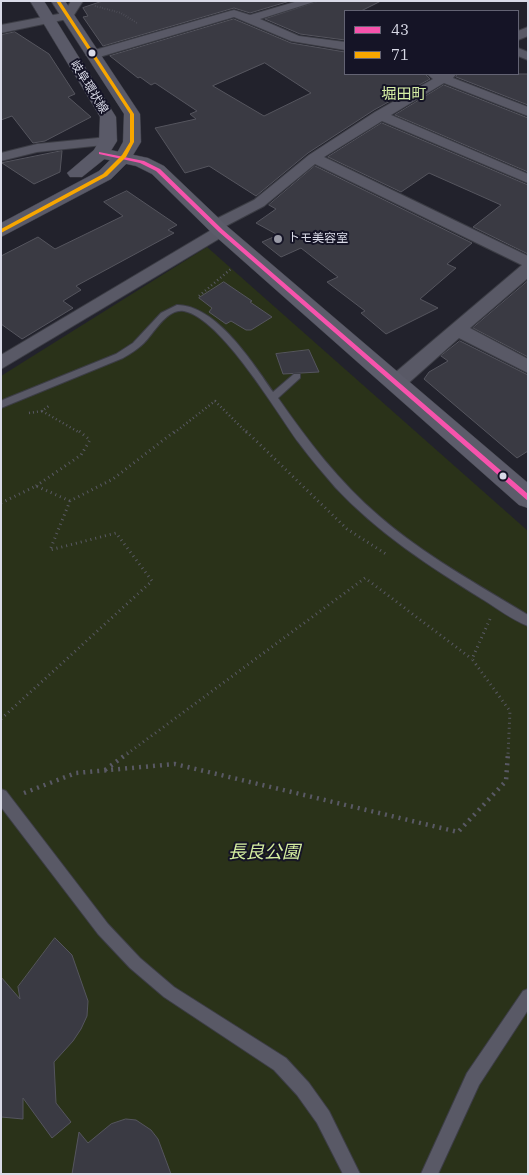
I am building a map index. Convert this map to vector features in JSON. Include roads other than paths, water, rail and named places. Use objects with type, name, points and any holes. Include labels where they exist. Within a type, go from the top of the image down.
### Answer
[{"type":"main road","name":"岐阜環状線","points":[[37,1],[108,117],[105,147]]},
{"type":"main road","name":"岐阜環状線","points":[[1,231],[105,175],[124,156],[132,142],[132,114],[92,55],[74,7],[58,1]]},
{"type":"main road","points":[[60,181],[86,167],[105,147]]},
{"type":"street","points":[[252,18],[311,1]]},
{"type":"street","points":[[1,29],[48,20],[74,7]]},
{"type":"street","points":[[92,55],[234,14],[252,18],[288,36],[318,44],[344,46]]},
{"type":"street","points":[[1,363],[259,203],[314,158],[442,75],[528,112]]},
{"type":"street","points":[[380,115],[528,179]]},
{"type":"street","points":[[1,157],[37,148],[105,147],[158,170],[219,228],[528,498]]},
{"type":"street","points":[[314,158],[528,262]]},
{"type":"street","points":[[397,382],[528,269]]},
{"type":"street","points":[[459,330],[528,367]]},
{"type":"lane","points":[[1,405],[65,377],[115,359],[136,345],[160,319],[173,310],[185,308],[197,313],[224,335],[239,352],[294,429],[344,488],[388,529],[528,621]]},
{"type":"lane","points":[[272,398],[297,376]]},
{"type":"lane","points":[[3,798],[104,929],[135,963],[169,992],[280,1064],[303,1089],[323,1117],[352,1174]]},
{"type":"lane","points":[[429,1174],[472,1079],[528,996]]},
{"type":"place","name":"トモ美容室","points":[[278,239]]},
{"type":"district","name":"堀田町","points":[[404,95]]},
{"type":"park label","name":"長良公園","points":[[264,853]]}]
